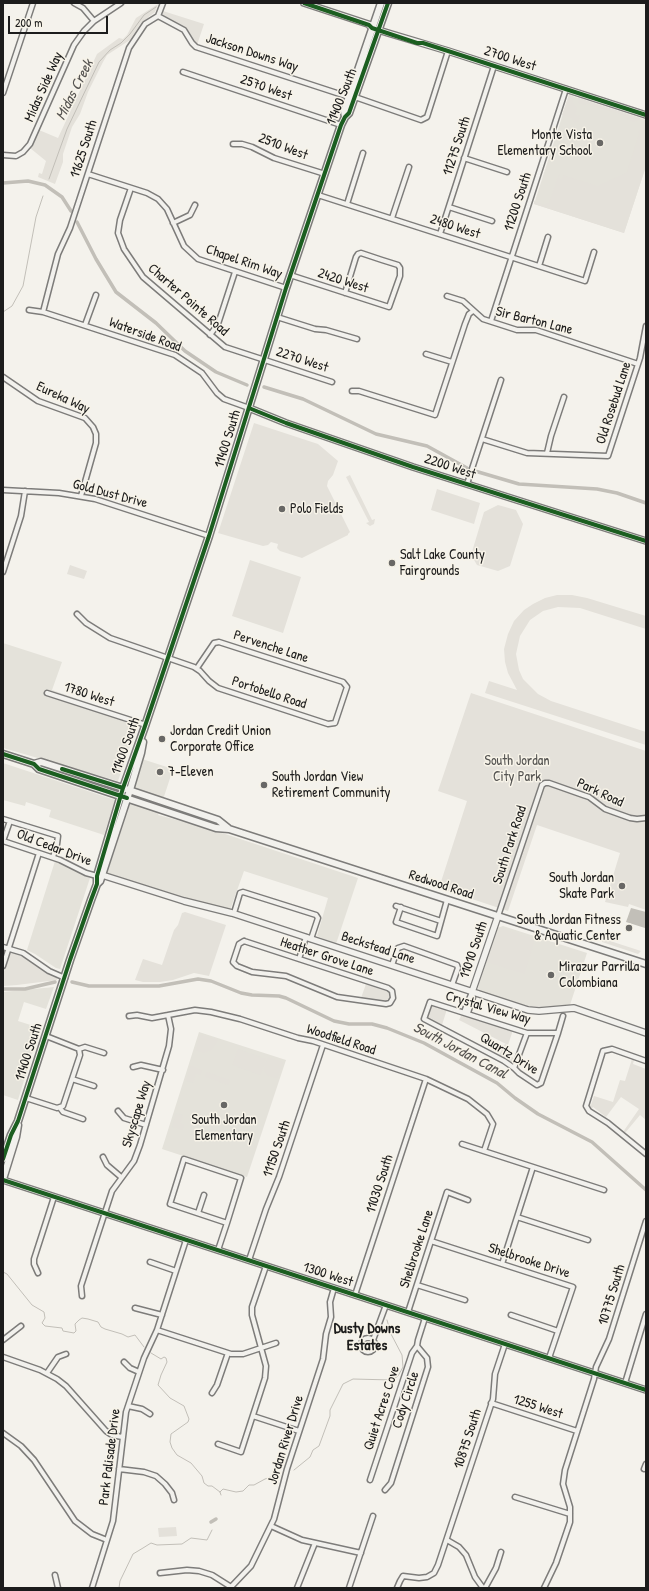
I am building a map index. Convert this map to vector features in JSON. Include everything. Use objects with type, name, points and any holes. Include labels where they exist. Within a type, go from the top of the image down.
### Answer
[{"type":"main road","name":"11400 South","points":[[124,797],[123,788],[209,536],[290,275],[345,116],[344,111],[352,97],[375,27],[381,3]]},
{"type":"main road","name":"11400 South","points":[[375,27],[388,3]]},
{"type":"main road","name":"11400 South","points":[[3,1159],[11,1135],[18,1122],[64,978],[97,884],[100,881],[99,876],[124,797],[130,790],[141,753],[145,727]]},
{"type":"main road","name":"Redwood Road","points":[[3,754],[34,764],[39,769],[216,828],[229,829],[646,964]]},
{"type":"main road","name":"Redwood Road","points":[[34,764],[41,762],[130,790],[218,820],[229,829]]},
{"type":"main road","name":"11400 South","points":[[3,1180],[16,1137],[18,1122]]},
{"type":"street","points":[[3,92],[33,3]]},
{"type":"street","points":[[74,3],[83,8],[94,21]]},
{"type":"street","name":"Midas Side Way","points":[[3,155],[16,156],[23,152],[30,144],[74,45],[84,31],[94,21],[121,3]]},
{"type":"street","points":[[158,16],[163,3]]},
{"type":"street","name":"2700 West","points":[[304,3],[320,6],[417,42],[646,115]]},
{"type":"street","name":"Jackson Downs Way","points":[[158,16],[184,30],[196,47],[421,120],[427,117],[448,51]]},
{"type":"street","name":"11625 South","points":[[43,312],[58,254],[69,232],[129,48],[145,24],[158,16]]},
{"type":"street","name":"11275 South","points":[[440,234],[494,66]]},
{"type":"street","name":"2570 West","points":[[183,72],[342,125]]},
{"type":"street","name":"11200 South","points":[[490,321],[566,89]]},
{"type":"street","name":"2510 West","points":[[233,144],[242,144],[252,147],[274,158],[325,174]]},
{"type":"street","points":[[347,204],[363,153]]},
{"type":"street","points":[[464,158],[507,172]]},
{"type":"street","points":[[392,218],[409,167]]},
{"type":"street","name":"Chapel Rim Way","points":[[88,174],[150,194],[158,199],[165,206],[182,243],[192,255],[205,262],[286,288]]},
{"type":"street","name":"Charter Pointe Road","points":[[131,188],[119,224],[119,237],[124,249],[140,274],[228,349],[264,360]]},
{"type":"street","name":"2480 West","points":[[318,195],[585,281],[594,252]]},
{"type":"street","points":[[173,223],[190,216],[195,205]]},
{"type":"street","points":[[449,207],[492,221]]},
{"type":"street","points":[[539,266],[548,237]]},
{"type":"street","name":"2420 West","points":[[290,275],[345,293],[389,307],[400,276],[400,268],[398,265],[361,253],[358,254],[345,293]]},
{"type":"street","points":[[210,335],[219,321],[235,272]]},
{"type":"street","points":[[85,325],[96,295]]},
{"type":"street","name":"Sir Barton Lane","points":[[447,296],[463,301],[479,317],[490,321],[517,330],[536,330],[638,364]]},
{"type":"street","name":"Waterside Road","points":[[29,310],[43,312],[176,355],[202,373],[216,393],[224,399],[249,408]]},
{"type":"street","points":[[352,391],[359,391],[435,415],[465,324],[469,314],[473,311]]},
{"type":"street","points":[[277,317],[315,329],[326,330],[357,339]]},
{"type":"street","name":"Old Rosebud Lane","points":[[482,439],[522,452],[608,456],[638,364],[646,326]]},
{"type":"street","points":[[426,354],[452,362]]},
{"type":"street","name":"2270 West","points":[[264,360],[332,382]]},
{"type":"street","name":"Eureka Way","points":[[3,376],[38,401],[85,418],[94,426],[96,443],[81,496]]},
{"type":"street","points":[[467,484],[501,380]]},
{"type":"street","points":[[547,453],[549,442],[564,397]]},
{"type":"street","name":"2200 West","points":[[249,408],[286,423],[467,484],[646,541]]},
{"type":"street","name":"Gold Dust Drive","points":[[3,490],[81,496],[110,503],[209,536]]},
{"type":"street","points":[[3,572],[21,516],[25,491]]},
{"type":"street","name":"Portobello Road","points":[[77,614],[86,623],[110,638],[196,668],[218,688],[330,724],[335,723],[347,687]]},
{"type":"street","name":"Pervenche Lane","points":[[196,668],[214,643],[219,642],[343,682],[347,687]]},
{"type":"street","name":"1780 West","points":[[47,693],[145,727]]},
{"type":"street","name":"Park Road","points":[[545,783],[589,797],[610,811],[633,819],[646,818]]},
{"type":"street","name":"South Park Road","points":[[498,916],[540,790],[542,785],[545,783]]},
{"type":"street","points":[[3,819],[58,836],[53,857]]},
{"type":"street","points":[[3,841],[10,821]]},
{"type":"street","name":"Old Cedar Drive","points":[[3,841],[53,857],[86,873],[99,876]]},
{"type":"street","points":[[3,966],[39,853]]},
{"type":"street","name":"Beckstead Lane","points":[[99,876],[184,901],[234,913],[528,1010],[539,1011],[574,1008],[646,1034]]},
{"type":"street","points":[[234,913],[240,893],[244,892],[316,915],[318,918],[299,959]]},
{"type":"street","points":[[401,908],[396,922],[437,936],[447,900]]},
{"type":"street","points":[[396,906],[441,921]]},
{"type":"street","name":"11010 South","points":[[466,1013],[498,916]]},
{"type":"street","name":"Heather Grove Lane","points":[[244,941],[299,959],[388,988],[393,995],[392,1001],[389,1004],[337,997],[286,976],[252,972],[237,966],[233,960],[239,944],[244,941]]},
{"type":"street","points":[[392,965],[399,946],[404,946],[455,963],[458,968],[452,985]]},
{"type":"street","points":[[3,947],[23,953],[49,971],[64,978]]},
{"type":"street","name":"Crystal View Way","points":[[424,1019],[430,1002],[527,1033],[558,1033]]},
{"type":"street","name":"Woodfield Road","points":[[129,1016],[136,1015],[152,1018],[195,1010],[211,1012],[240,1019],[426,1079],[475,1103],[487,1114],[493,1124],[484,1151]]},
{"type":"street","name":"Skyscape Way","points":[[82,1296],[81,1286],[112,1191],[138,1153],[171,1036],[168,1015]]},
{"type":"street","name":"Quartz Drive","points":[[424,1019],[504,1060],[519,1073],[538,1085],[541,1084],[563,1016]]},
{"type":"street","points":[[514,1068],[527,1033]]},
{"type":"street","points":[[46,1036],[79,1049],[84,1047],[104,1053]]},
{"type":"street","name":"11150 South","points":[[249,1260],[266,1210],[280,1177],[323,1045]]},
{"type":"street","points":[[60,1108],[64,1105],[80,1055],[79,1049]]},
{"type":"street","points":[[646,1061],[612,1049],[603,1051],[587,1101],[586,1109],[608,1123],[646,1153]]},
{"type":"street","points":[[133,1067],[142,1065],[162,1070]]},
{"type":"street","points":[[72,1079],[94,1086]]},
{"type":"street","name":"11030 South","points":[[355,1295],[426,1079]]},
{"type":"street","points":[[26,1098],[60,1108],[63,1112],[83,1120]]},
{"type":"street","points":[[118,1112],[124,1118],[146,1125]]},
{"type":"street","points":[[462,1144],[604,1190]]},
{"type":"street","points":[[103,1157],[107,1165],[121,1178]]},
{"type":"street","points":[[218,1250],[227,1223],[241,1178],[184,1159],[170,1204],[227,1223]]},
{"type":"street","points":[[502,1264],[534,1167]]},
{"type":"street","name":"1300 West","points":[[3,1180],[646,1390]]},
{"type":"street","name":"Shelbrooke Lane","points":[[408,1312],[447,1192],[468,1200]]},
{"type":"street","points":[[198,1214],[204,1196]]},
{"type":"street","points":[[38,1273],[34,1264],[34,1259],[54,1197]]},
{"type":"street","points":[[517,1217],[588,1240]]},
{"type":"street","name":"10775 South","points":[[570,1514],[570,1507],[564,1489],[563,1476],[598,1361],[609,1339],[646,1221]]},
{"type":"street","name":"Park Palisade Drive","points":[[92,1588],[114,1517],[122,1437],[128,1406],[139,1372],[157,1330],[186,1240]]},
{"type":"street","name":"Shelbrooke Drive","points":[[431,1241],[572,1287],[549,1358]]},
{"type":"street","points":[[150,1262],[176,1271]]},
{"type":"street","points":[[218,1444],[241,1452],[266,1374],[266,1366],[252,1318],[252,1311],[266,1266]]},
{"type":"street","points":[[417,1285],[465,1300]]},
{"type":"street","name":"Jordan River Drive","points":[[230,1588],[251,1566],[276,1513],[287,1469],[323,1359],[326,1334],[331,1316],[330,1302],[334,1288]]},
{"type":"street","points":[[373,1340],[386,1305]]},
{"type":"street","points":[[135,1308],[162,1315]]},
{"type":"street","points":[[624,1382],[646,1314]]},
{"type":"street","points":[[511,1316],[558,1330]]},
{"type":"street","points":[[417,1346],[425,1318]]},
{"type":"street","points":[[3,1340],[21,1326]]},
{"type":"street","points":[[157,1330],[228,1353],[239,1354],[276,1343]]},
{"type":"street","name":"10875 South","points":[[397,1588],[400,1579],[403,1576],[423,1578],[434,1573],[438,1565],[491,1403],[495,1374],[505,1344]]},
{"type":"street","name":"Quiet Acres Cove","points":[[370,1480],[412,1353],[417,1346]]},
{"type":"street","name":"Cody Circle","points":[[384,1490],[390,1483],[429,1364],[427,1358],[417,1346]]},
{"type":"street","points":[[212,1393],[217,1385],[228,1353]]},
{"type":"street","points":[[47,1373],[58,1357],[66,1354]]},
{"type":"street","points":[[3,1358],[47,1373],[66,1386],[106,1431],[112,1435],[122,1437]]},
{"type":"street","points":[[124,1362],[130,1368],[139,1372]]},
{"type":"street","name":"1255 West","points":[[491,1403],[577,1431]]},
{"type":"street","points":[[128,1406],[142,1409],[150,1414]]},
{"type":"street","points":[[253,1416],[299,1431]]},
{"type":"street","points":[[3,1433],[21,1446],[34,1460],[75,1520],[92,1534],[107,1540]]},
{"type":"street","points":[[119,1469],[144,1472],[156,1476],[166,1484],[172,1493],[174,1500]]},
{"type":"street","points":[[515,1497],[570,1514],[566,1533],[556,1563],[544,1588]]},
{"type":"street","points":[[349,1588],[373,1516]]},
{"type":"street","points":[[271,1526],[297,1538],[315,1544],[361,1553]]},
{"type":"street","points":[[447,1540],[459,1547],[466,1555],[474,1577],[484,1588],[496,1568],[501,1552]]},
{"type":"street","points":[[297,1588],[315,1544]]},
{"type":"street","points":[[160,1574],[186,1570],[199,1571],[212,1575],[230,1588]]},
{"type":"street","points":[[55,1575],[58,1588]]},
{"type":"shaded area","name":"Monte Vista Elementary School","points":[[569,95],[646,120],[646,166],[624,233],[534,204]]},
{"type":"shaded area","points":[[3,643],[62,662],[52,690],[139,720],[118,781],[3,748]]},
{"type":"shaded area","points":[[142,759],[173,769],[158,815],[201,826],[358,878],[336,944],[317,936],[328,898],[244,871],[230,910],[195,901],[107,873],[128,811]]},
{"type":"shaded area","points":[[3,763],[115,800],[104,835],[49,817],[51,810],[26,802],[25,806],[3,800]]},
{"type":"shaded area","points":[[55,861],[90,878],[60,969],[27,950]]},
{"type":"shaded area","points":[[631,908],[646,912],[645,928],[626,922]]},
{"type":"shaded area","points":[[503,926],[587,953],[570,1005],[541,1007],[526,1006],[480,991],[478,988],[479,983],[497,928]]},
{"type":"shaded area","points":[[54,987],[46,1009],[24,1002],[18,1021],[40,1028],[18,1100],[3,1095],[3,992]]},
{"type":"shaded area","name":"South Jordan Elementary","points":[[199,1032],[286,1060],[247,1177],[162,1149]]},
{"type":"green space","points":[[158,4],[155,12],[141,23],[130,40],[107,55],[88,92],[80,114],[72,127],[63,154],[63,162],[55,184],[38,177],[39,173],[42,174],[46,161],[30,148],[39,130],[58,138],[97,54],[119,38],[123,39],[127,35],[136,18]]},
{"type":"green space","points":[[163,11],[204,24],[197,45],[193,42],[187,29],[163,16]]},
{"type":"green space","points":[[569,95],[573,96],[573,103],[577,109],[575,115],[580,116],[578,122],[575,123],[572,118],[562,115]]},
{"type":"green space","points":[[578,98],[640,118],[634,122],[624,118],[626,116],[588,104],[582,105],[579,103]]},
{"type":"green space","points":[[645,120],[646,166],[624,233],[534,204],[534,201],[543,204],[549,203],[559,174],[559,178],[562,179],[563,175],[598,186],[627,172],[639,134],[638,133]]},
{"type":"green space","name":"Polo Fields","points":[[254,423],[318,444],[338,461],[327,486],[350,532],[348,535],[302,558],[280,551],[277,548],[278,544],[271,542],[268,545],[263,546],[218,533]]},
{"type":"green space","points":[[350,475],[372,520],[375,519],[374,524],[370,526],[366,523],[369,522],[346,477]]},
{"type":"green space","points":[[437,489],[480,503],[474,524],[431,510]]},
{"type":"green space","points":[[498,505],[516,510],[523,524],[510,566],[498,571],[477,565],[471,555],[484,512]]},
{"type":"green space","points":[[250,560],[301,577],[283,633],[232,616]]},
{"type":"green space","points":[[70,565],[87,571],[84,579],[67,574]]},
{"type":"green space","points":[[557,595],[572,595],[587,598],[646,616],[646,629],[580,608],[558,607],[543,611],[530,620],[520,636],[516,654],[519,670],[523,679],[538,694],[551,701],[646,732],[646,745],[485,693],[489,681],[517,690],[508,673],[505,662],[504,649],[508,634],[514,621],[524,610],[545,598]]},
{"type":"green space","name":"South Jordan City Park","points":[[471,693],[646,751],[646,910],[629,904],[628,907],[605,902],[620,853],[537,825],[508,911],[439,888],[467,801],[438,791]]},
{"type":"green space","points":[[185,912],[226,925],[209,976],[194,973],[173,980],[160,982],[143,982],[135,980],[143,959],[162,965],[174,930],[178,925],[182,913]]},
{"type":"green space","points":[[502,928],[535,940],[524,974],[487,962],[499,929]]},
{"type":"green space","points":[[603,937],[607,940],[641,951],[638,954],[602,942],[601,938]]},
{"type":"green space","points":[[11,952],[28,959],[48,974],[57,978],[57,980],[3,986],[3,974]]},
{"type":"green space","points":[[366,984],[389,992],[390,998],[386,1001],[361,998]]},
{"type":"green space","points":[[432,1005],[447,1009],[442,1025],[428,1018],[427,1015]]},
{"type":"green space","points":[[462,1014],[513,1030],[508,1045],[459,1020]]},
{"type":"green space","points":[[202,1035],[218,1040],[210,1051],[204,1053],[196,1051],[200,1036]]},
{"type":"green space","points":[[505,1044],[507,1045],[506,1054],[516,1059],[514,1063],[510,1063],[499,1055]]},
{"type":"green space","points":[[238,1049],[266,1059],[265,1063],[269,1057],[281,1061],[283,1063],[278,1078],[268,1076],[264,1070],[265,1064],[260,1075],[232,1065]]},
{"type":"green space","points":[[632,1059],[634,1060],[633,1064],[646,1069],[646,1120],[640,1115],[625,1133],[623,1132],[639,1109],[621,1097],[606,1117],[593,1107],[591,1110],[588,1104],[591,1105],[594,1096],[613,1102],[620,1080],[625,1081]]},
{"type":"green space","points":[[191,1066],[202,1070],[200,1075],[196,1074],[193,1083],[186,1081]]},
{"type":"green space","points":[[207,1072],[230,1080],[228,1085],[205,1077]]},
{"type":"green space","points":[[176,1113],[183,1115],[180,1123],[184,1125],[182,1130],[172,1127]]},
{"type":"green space","points":[[176,1527],[177,1536],[159,1537],[158,1528]]},
{"type":"waterway","name":"Midas Creek","points":[[49,179],[67,129],[99,62],[110,50],[121,43],[130,34],[144,15],[156,7]]},
{"type":"waterway","points":[[3,183],[28,181],[45,185],[62,197],[71,211]]},
{"type":"waterway","name":"Midas Creek","points":[[3,312],[12,306],[23,286],[36,217],[43,196]]},
{"type":"waterway","points":[[77,222],[96,259],[116,292],[156,323],[185,351],[216,372],[247,385]]},
{"type":"waterway","points":[[264,387],[303,399],[376,434],[427,446],[467,468]]},
{"type":"waterway","points":[[475,471],[519,484],[597,489],[617,493],[646,503]]},
{"type":"waterway","name":"South Jordan Canal","points":[[72,982],[89,986],[159,986],[198,979],[211,981],[241,993],[279,996],[286,998],[334,1021],[349,1024],[372,1024],[387,1028],[424,1043],[497,1083],[538,1114],[592,1142],[646,1190]]},
{"type":"waterway","name":"South Jordan Canal","points":[[3,989],[25,989],[55,982]]},
{"type":"waterway","name":"Midas Creek","points":[[3,1272],[7,1274],[32,1305],[44,1312],[45,1318],[42,1323],[45,1326],[62,1328],[63,1331],[74,1333],[76,1331],[75,1324],[82,1318],[88,1319],[98,1322],[101,1327],[105,1329],[128,1337],[135,1335],[144,1347]]},
{"type":"waterway","name":"Midas Creek","points":[[294,1470],[310,1457],[313,1450],[319,1446],[330,1416],[330,1410],[343,1384],[353,1379],[392,1380],[398,1376],[403,1367],[402,1355],[391,1334],[387,1320]]},
{"type":"waterway","name":"Midas Creek","points":[[151,1353],[161,1359],[164,1357],[166,1358],[167,1362],[158,1385],[170,1398],[184,1406],[189,1419],[188,1422],[171,1434],[170,1442],[172,1448],[177,1455],[191,1463],[202,1476],[204,1483],[208,1486],[212,1486],[220,1492],[221,1495]]},
{"type":"waterway","points":[[220,1492],[223,1489],[236,1492],[243,1491],[249,1485],[254,1485],[279,1474]]},
{"type":"waterway","name":"Midas Creek","points":[[211,1522],[216,1519]]},
{"type":"waterway","name":"Midas Creek","points":[[119,1588],[120,1581],[133,1554],[151,1543],[157,1545],[182,1544],[191,1538],[207,1540],[212,1530]]},
{"type":"cycle path","points":[[304,3],[417,43],[423,43],[646,115]]},
{"type":"cycle path","points":[[3,1159],[11,1135],[18,1121],[70,960],[97,884],[97,876],[123,788],[209,536],[286,288],[341,125],[349,113],[388,3]]},
{"type":"cycle path","points":[[249,408],[286,423],[413,467],[646,541]]},
{"type":"cycle path","points":[[3,754],[34,764],[39,769],[127,798]]},
{"type":"cycle path","points":[[62,769],[123,788]]},
{"type":"cycle path","points":[[3,1180],[646,1390]]},
{"type":"place","name":"Monte Vista Elementary School","points":[[600,143]]},
{"type":"place","name":"Polo Fields","points":[[282,509]]},
{"type":"place","name":"Salt Lake County Fairgrounds","points":[[392,563]]},
{"type":"place","name":"Jordan Credit Union Corporate Office","points":[[162,739]]},
{"type":"place","name":"7-Eleven","points":[[160,772]]},
{"type":"place","name":"South Jordan View Retirement Community","points":[[264,785]]},
{"type":"place","name":"South Jordan Skate Park","points":[[622,886]]},
{"type":"place","name":"South Jordan Fitness & Aquatic Center","points":[[629,928]]},
{"type":"place","name":"Mirazur Parrilla Colombiana","points":[[551,975]]},
{"type":"place","name":"South Jordan Elementary","points":[[224,1105]]},
{"type":"district","name":"Dusty Downs Estates","points":[[367,1338]]}]
